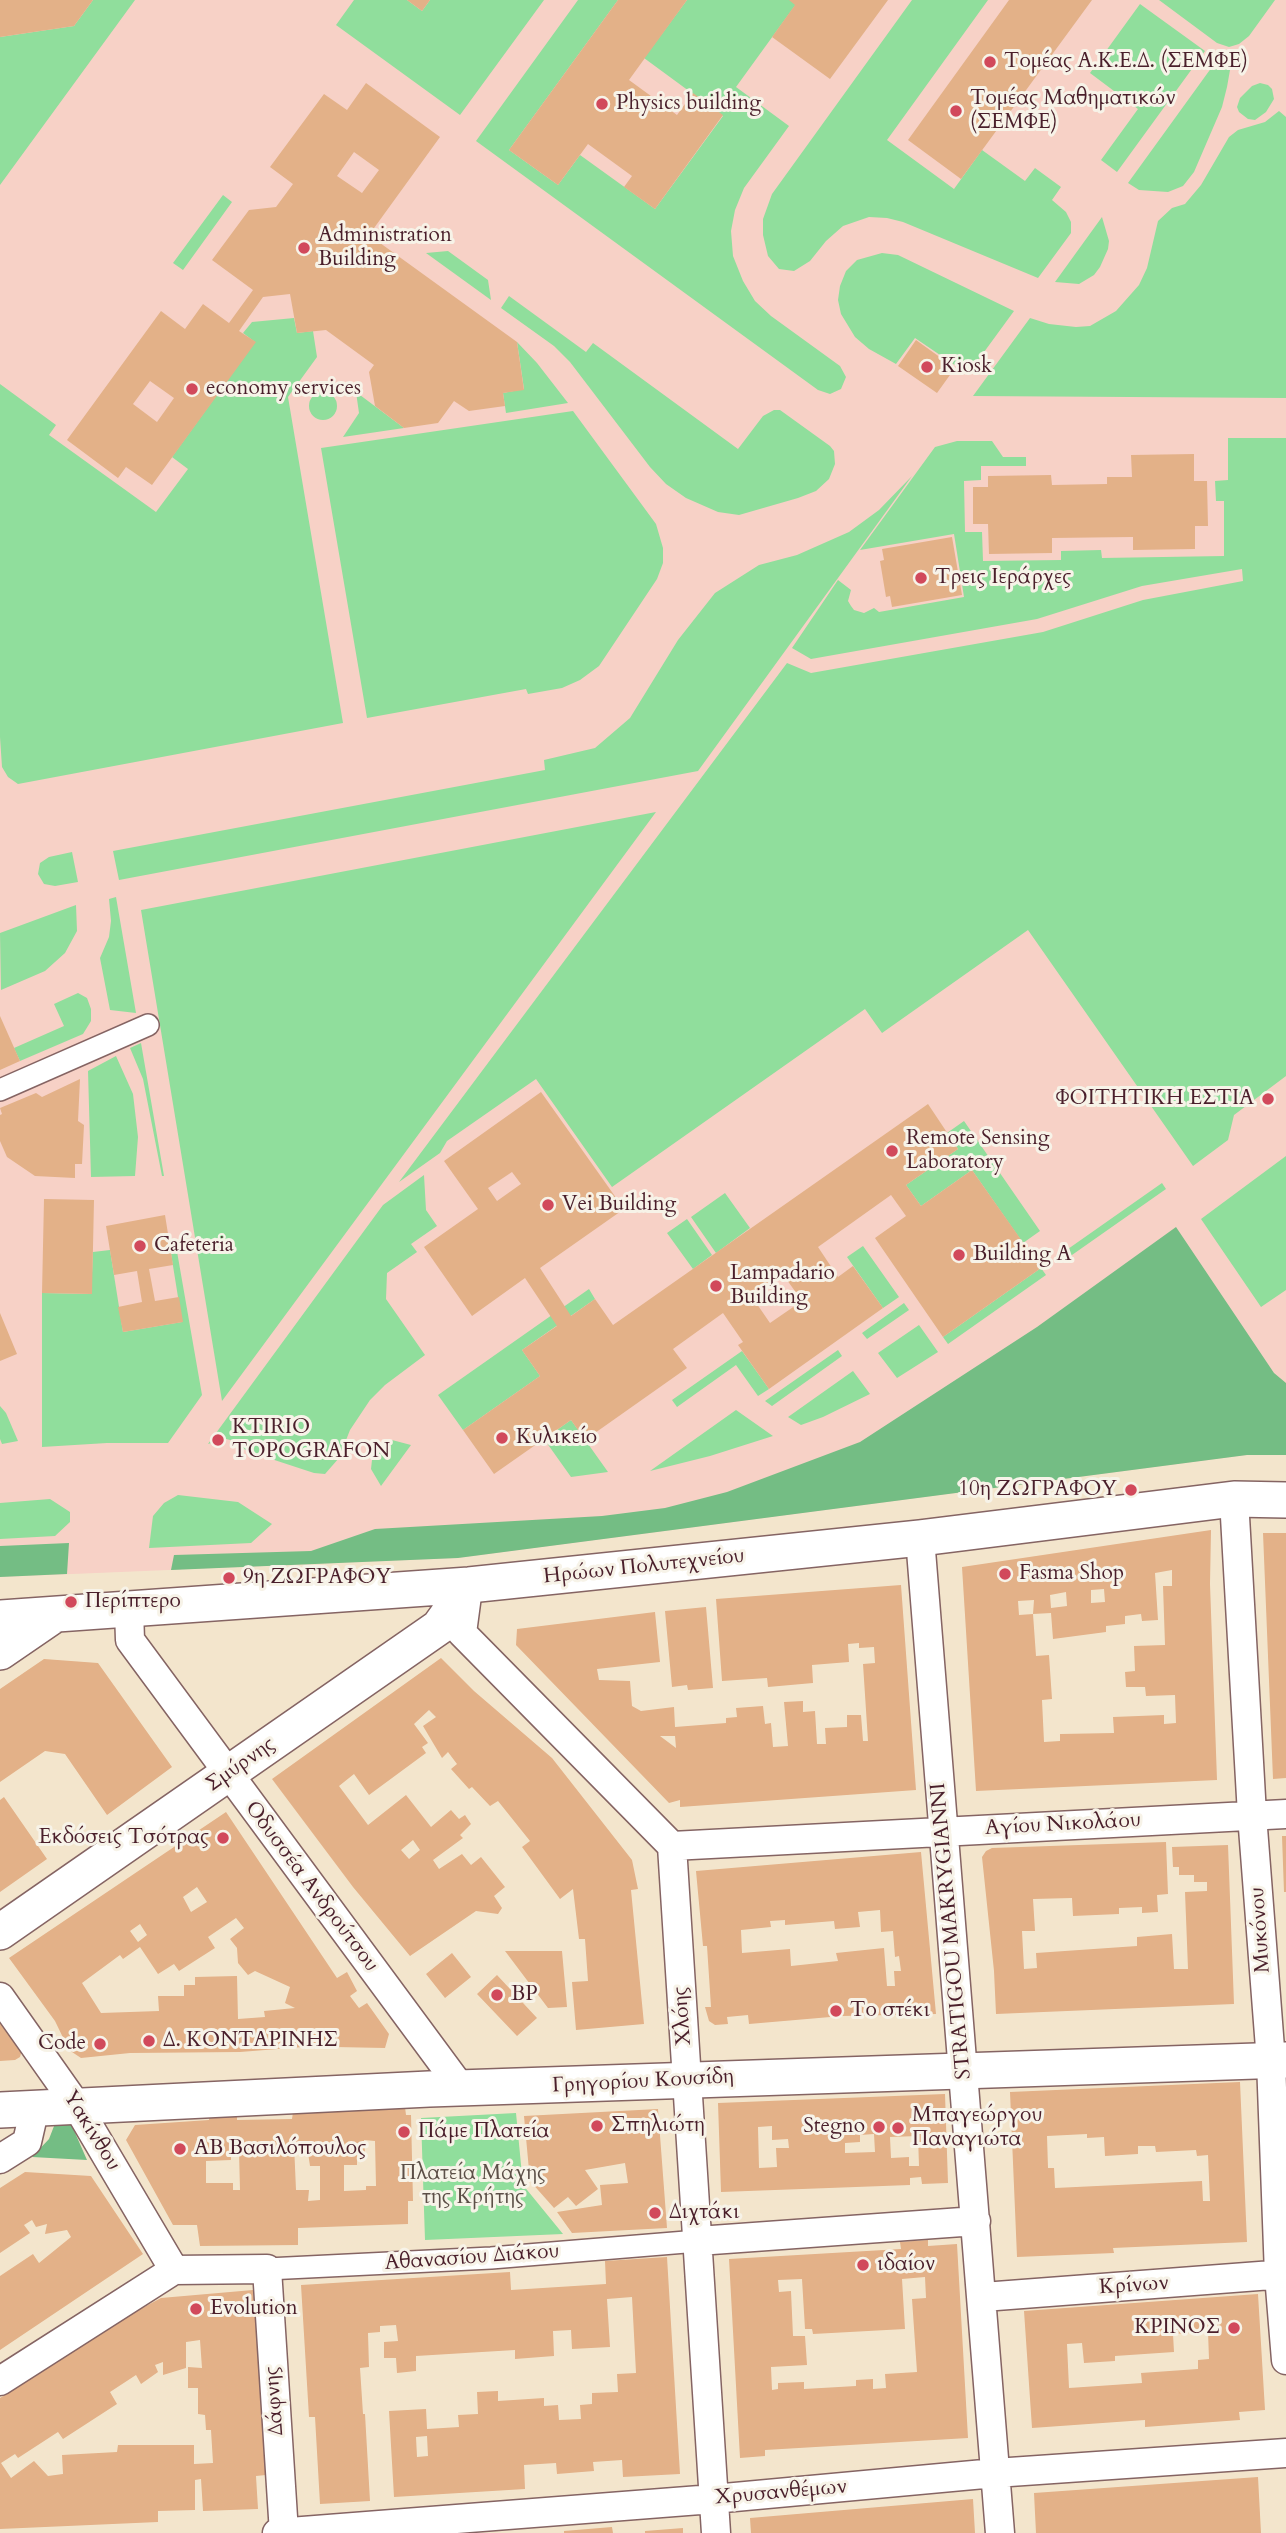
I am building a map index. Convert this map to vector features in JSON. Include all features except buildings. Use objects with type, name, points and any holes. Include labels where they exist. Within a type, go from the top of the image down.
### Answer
[{"type":"street","points":[[0,1090],[148,1025]]},
{"type":"street","name":"Ηρώων Πολυτεχνείου","points":[[0,1618],[469,1585],[920,1538],[1234,1499],[1286,1500]]},
{"type":"street","name":"Μυκόνου","points":[[1234,1499],[1252,1815],[1278,2060],[1286,2360]]},
{"type":"street","name":"STRATIGOU MAKRYGIANNI","points":[[920,1538],[1000,2533]]},
{"type":"street","points":[[469,1585],[462,1633],[672,1846]]},
{"type":"street","name":"Σμύρνης","points":[[0,1932],[439,1626],[469,1585]]},
{"type":"street","name":"Οδυσσέα Ανδρούτσου","points":[[129,1610],[130,1640],[461,2088]]},
{"type":"street","points":[[0,1651],[54,1615]]},
{"type":"street","name":"Αγίου Νικολάου","points":[[672,1846],[1286,1814]]},
{"type":"street","name":"Χλόης","points":[[672,1846],[716,2533]]},
{"type":"street","name":"Υακίνθου","points":[[0,1997],[77,2106],[174,2270]]},
{"type":"street","name":"Γρηγορίου Κουσίδη","points":[[0,2110],[687,2079],[1278,2060]]},
{"type":"street","points":[[0,2159],[27,2142],[35,2107]]},
{"type":"street","name":"Αθανασίου Διάκου","points":[[174,2270],[267,2269],[491,2258],[976,2221]]},
{"type":"street","name":"Δάφνης","points":[[267,2269],[284,2533]]},
{"type":"street","points":[[0,2381],[174,2270]]},
{"type":"street","name":"Κρίνων","points":[[983,2297],[1282,2275]]},
{"type":"street","name":"Χρυσανθέμων","points":[[277,2533],[713,2499],[995,2473],[1286,2453]]},
{"type":"shaded area","points":[[0,0],[1286,0],[1286,1455],[1247,1455],[458,1558],[0,1577]]},
{"type":"green space","points":[[93,0],[135,0],[0,185],[0,37],[74,26]]},
{"type":"green space","points":[[354,0],[407,0],[422,11],[430,0],[544,0],[460,115],[336,25]]},
{"type":"green space","points":[[578,0],[618,0],[509,150],[558,185],[580,155],[655,209],[723,116],[644,58],[687,0],[799,0],[736,87],[789,126],[744,188],[735,210],[731,231],[733,256],[755,301],[771,316],[840,366],[846,377],[841,389],[830,394],[818,390],[476,141]]},
{"type":"green space","points":[[912,0],[988,0],[887,140],[954,189],[982,150],[1025,181],[1035,168],[1061,187],[1052,200],[1066,212],[1071,222],[1071,233],[1038,278],[903,222],[887,218],[869,217],[843,226],[810,261],[794,271],[779,269],[768,256],[763,235],[763,219],[772,194]]},
{"type":"green space","points":[[1159,0],[1275,0],[1249,36],[1239,44],[1229,47],[1217,43]]},
{"type":"green space","points":[[1140,4],[1205,51],[1117,172],[1101,160],[1138,109],[1090,73]]},
{"type":"green space","points":[[1217,60],[1230,70],[1227,87],[1222,107],[1194,172],[1183,186],[1168,192],[1139,190],[1128,183]]},
{"type":"green space","points":[[1260,83],[1272,89],[1274,99],[1266,112],[1255,120],[1248,119],[1237,107],[1240,98],[1252,86]]},
{"type":"green space","points":[[1279,111],[1286,117],[1286,398],[973,396],[1030,318],[1049,324],[1090,326],[1116,311],[1139,285],[1147,268],[1158,221],[1172,208],[1185,204],[1201,185],[1229,137],[1238,130],[1265,122]]},
{"type":"green space","points":[[223,195],[232,202],[183,270],[173,263]]},
{"type":"green space","points":[[1102,217],[1109,241],[1100,267],[1094,275],[1079,284],[1055,282]]},
{"type":"green space","points":[[448,251],[488,280],[491,300],[426,253]]},
{"type":"green space","points":[[882,253],[898,255],[1014,311],[968,374],[915,338],[896,364],[869,349],[855,337],[841,314],[838,300],[840,286],[846,271],[857,260]]},
{"type":"green space","points":[[509,296],[586,352],[593,343],[738,449],[763,416],[780,410],[834,451],[835,464],[829,479],[816,491],[739,515],[718,512],[686,498],[666,484],[650,467],[570,362],[554,346],[501,308]]},
{"type":"green space","points":[[294,318],[297,333],[313,331],[317,357],[288,397],[343,723],[18,784],[8,777],[2,767],[0,737],[0,384],[56,425],[49,435],[156,512],[188,469],[172,457],[255,342],[243,333],[252,322]]},
{"type":"green space","points":[[517,342],[568,403],[506,413],[503,393],[524,389]]},
{"type":"green space","points":[[323,392],[333,396],[337,406],[333,416],[323,420],[313,416],[309,406],[313,396]]},
{"type":"green space","points":[[356,392],[404,428],[343,437],[359,413]]},
{"type":"green space","points":[[573,411],[656,524],[663,548],[663,563],[657,579],[599,666],[580,680],[562,688],[528,694],[526,689],[367,718],[321,448]]},
{"type":"green space","points":[[1228,438],[1286,438],[1286,1076],[1234,1115],[1228,1140],[1193,1166],[1028,930],[882,1033],[865,1009],[612,1187],[536,1079],[447,1141],[440,1153],[399,1182],[787,663],[811,673],[1043,632],[1143,600],[1243,581],[1242,569],[1142,586],[1037,619],[811,659],[792,648],[838,580],[851,590],[848,601],[854,610],[864,613],[874,608],[879,612],[964,597],[954,534],[860,550],[935,447],[957,441],[992,441],[1003,457],[1026,457],[1026,466],[981,466],[981,480],[964,481],[965,532],[982,532],[983,561],[1061,560],[1061,551],[1101,550],[1102,558],[1224,556],[1224,501],[1216,501],[1215,481],[1228,480]]},
{"type":"green space","points":[[912,476],[698,771],[119,880],[113,851],[545,770],[544,760],[595,748],[630,718],[678,640],[715,593],[759,565],[797,555],[849,532],[879,510]]},
{"type":"green space","points":[[656,812],[222,1401],[141,910]]},
{"type":"green space","points":[[72,852],[78,882],[55,886],[44,884],[38,874],[40,863],[49,857]]},
{"type":"green space","points":[[116,897],[136,1013],[110,1010],[100,958],[109,937],[109,899]]},
{"type":"green space","points":[[76,905],[77,931],[65,953],[45,971],[1,990],[0,933]]},
{"type":"green space","points":[[78,993],[87,998],[91,1009],[91,1021],[83,1034],[20,1061],[14,1048],[64,1026],[54,1004]]},
{"type":"green space","points":[[141,1043],[164,1176],[143,1079],[130,1048]]},
{"type":"green space","points":[[116,1056],[133,1094],[138,1137],[135,1176],[91,1177],[88,1071]]},
{"type":"green space","points":[[964,1121],[1040,1231],[1023,1243],[972,1170],[921,1206],[906,1185],[958,1149],[947,1133]]},
{"type":"green space","points":[[1286,1156],[1286,1290],[1261,1307],[1201,1219]]},
{"type":"green space","points":[[424,1175],[426,1210],[437,1226],[411,1244],[417,1252],[387,1273],[386,1299],[425,1355],[385,1385],[370,1400],[350,1430],[339,1458],[325,1474],[314,1473],[247,1451],[234,1441],[226,1439],[208,1444],[383,1205]]},
{"type":"green space","points":[[1162,1183],[1166,1189],[1062,1262],[1058,1256]]},
{"type":"green space","points":[[725,1193],[750,1228],[716,1253],[691,1217]]},
{"type":"green space","points":[[687,1219],[712,1255],[693,1269],[667,1233]]},
{"type":"green space","points":[[1176,1227],[1274,1373],[1286,1383],[1286,1455],[1247,1455],[458,1558],[171,1570],[174,1555],[311,1551],[375,1529],[602,1516],[665,1508],[727,1492],[860,1442],[1037,1327]]},
{"type":"green space","points":[[175,1240],[202,1395],[168,1443],[42,1447],[42,1293],[91,1294],[93,1252],[110,1250],[123,1332],[182,1322],[169,1241]]},
{"type":"green space","points":[[863,1246],[899,1297],[883,1308],[847,1257]]},
{"type":"green space","points":[[1041,1268],[1046,1275],[948,1344],[943,1337]]},
{"type":"green space","points":[[589,1289],[595,1299],[522,1350],[540,1376],[463,1430],[438,1395]]},
{"type":"green space","points":[[904,1303],[909,1310],[867,1339],[862,1333]]},
{"type":"green space","points":[[919,1325],[938,1352],[897,1378],[878,1353]]},
{"type":"green space","points":[[838,1350],[842,1356],[772,1406],[765,1401]]},
{"type":"green space","points":[[742,1351],[769,1389],[758,1396],[736,1365],[677,1407],[672,1400]]},
{"type":"green space","points":[[853,1371],[870,1394],[801,1425],[788,1417]]},
{"type":"green space","points":[[0,1406],[6,1413],[18,1441],[2,1444]]},
{"type":"green space","points":[[736,1410],[773,1436],[650,1471]]},
{"type":"green space","points":[[571,1420],[608,1472],[571,1477],[544,1439]]},
{"type":"green space","points":[[392,1440],[411,1445],[381,1486],[371,1469],[372,1460],[376,1450]]},
{"type":"green space","points":[[178,1495],[238,1502],[272,1524],[251,1543],[149,1548],[153,1516],[164,1503]]},
{"type":"green space","points":[[50,1499],[70,1512],[70,1522],[55,1536],[0,1539],[0,1503]]},
{"type":"green space","points":[[69,1543],[67,1574],[0,1577],[0,1546]]},
{"type":"green space","name":"Πλατεία Μάχης της Κρήτης","points":[[516,2113],[523,2185],[563,2234],[425,2240],[421,2118]]},
{"type":"green space","points":[[69,2119],[87,2160],[32,2157],[49,2139],[56,2121]]},
{"type":"place","name":"Τομέας Α.Κ.Ε.Δ. (ΣΕΜΦΕ)","points":[[990,62]]},
{"type":"place","name":"Physics building","points":[[602,104]]},
{"type":"place","name":"Τομέας Μαθηματικών (ΣΕΜΦΕ)","points":[[956,111]]},
{"type":"place","name":"Administration Building","points":[[304,248]]},
{"type":"place","name":"Kiosk","points":[[927,367]]},
{"type":"place","name":"economy services","points":[[192,389]]},
{"type":"place","name":"Τρεις Ιεράρχες","points":[[921,578]]},
{"type":"place","name":"ΦΟΙΤΗΤΙΚΗ ΕΣΤΙΑ","points":[[1268,1099]]},
{"type":"place","name":"Remote Sensing Laboratory","points":[[892,1151]]},
{"type":"place","name":"Vei Building","points":[[548,1205]]},
{"type":"place","name":"Cafeteria","points":[[140,1246]]},
{"type":"place","name":"Building A","points":[[959,1255]]},
{"type":"place","name":"Lampadario Building","points":[[716,1286]]},
{"type":"place","name":"Κυλικείο","points":[[502,1438]]},
{"type":"place","name":"KTIRIO TOPOGRAFON","points":[[218,1440]]},
{"type":"place","name":"10η ΖΩΓΡΑΦΟΥ","points":[[1131,1490]]},
{"type":"place","name":"Fasma Shop","points":[[1005,1574]]},
{"type":"place","name":"9η ΖΩΓΡΑΦΟΥ","points":[[229,1578]]},
{"type":"place","name":"Περίπτερο","points":[[71,1602]]},
{"type":"place","name":"Εκδόσεις Τσότρας","points":[[223,1838]]},
{"type":"place","name":"BP","points":[[497,1995]]},
{"type":"place","name":"Το στέκι","points":[[836,2011]]},
{"type":"place","name":"Δ. ΚΟΝΤΑΡΙΝΗΣ","points":[[149,2041]]},
{"type":"place","name":"Code","points":[[100,2044]]},
{"type":"place","name":"Σπηλιώτη","points":[[597,2126]]},
{"type":"place","name":"Stegno","points":[[879,2127]]},
{"type":"place","name":"Μπαγεώργου Παναγιώτα","points":[[898,2128]]},
{"type":"place","name":"Πάμε Πλατεία","points":[[404,2132]]},
{"type":"place","name":"AB Βασιλόπουλος","points":[[180,2149]]},
{"type":"place","name":"Διχτάκι","points":[[655,2213]]},
{"type":"place","name":"ιδαίον","points":[[863,2265]]},
{"type":"place","name":"Evolution","points":[[196,2309]]},
{"type":"place","name":"ΚΡΙΝΟΣ","points":[[1234,2328]]}]
